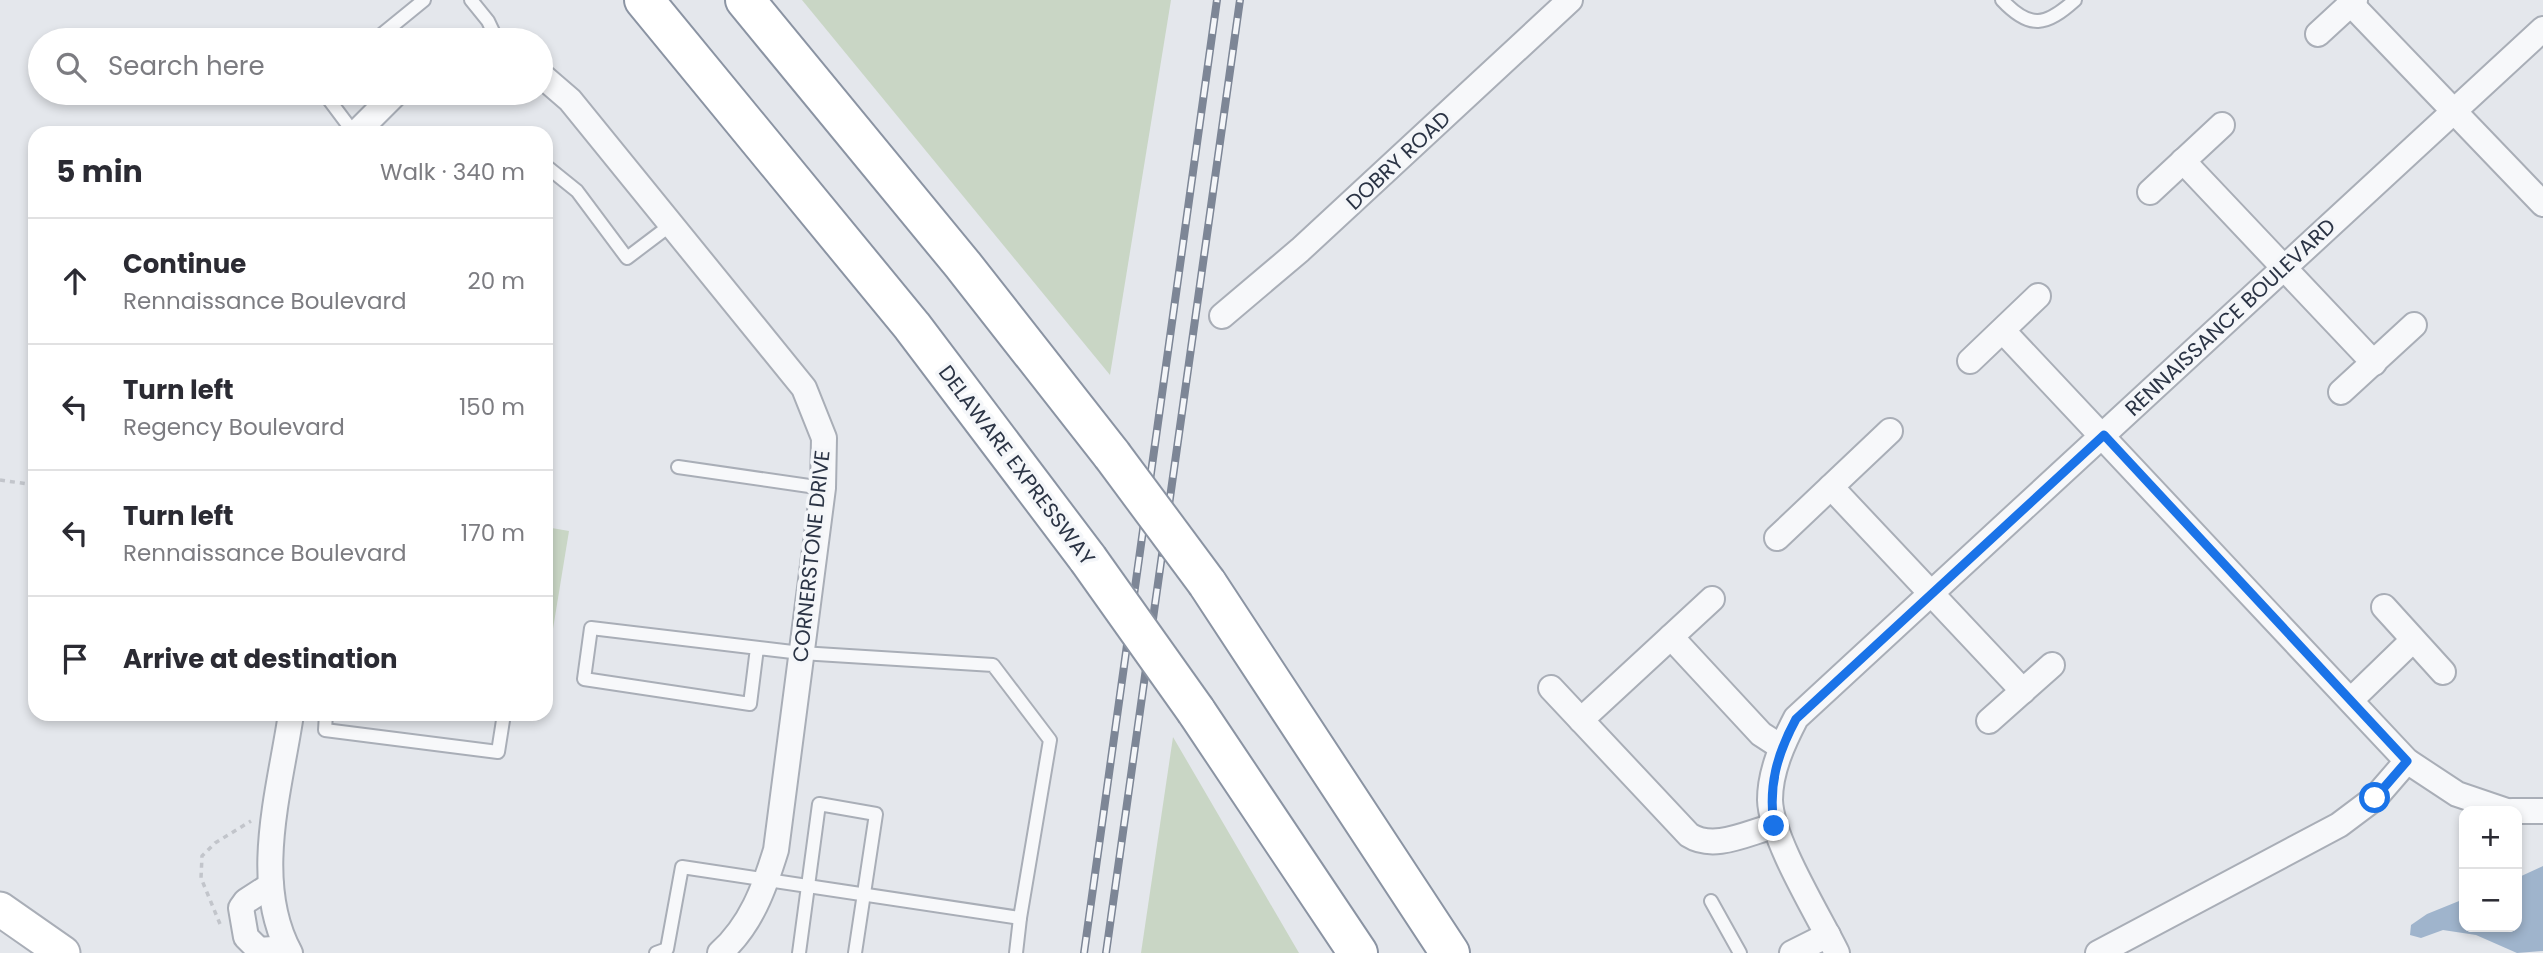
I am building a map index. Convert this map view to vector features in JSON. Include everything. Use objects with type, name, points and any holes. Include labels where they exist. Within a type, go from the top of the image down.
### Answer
[{"type":"highway","name":"DELAWARE EXPRESSWAY","points":[[644,0],[758,135],[912,326],[1088,559],[1196,710],[1358,953]]},
{"type":"highway","points":[[745,0],[963,265],[1207,583],[1450,953]]},
{"type":"street","name":"DOBRY ROAD","points":[[1222,316],[1300,250],[1570,0]]},
{"type":"street","points":[[2318,34],[2353,2],[2543,204]]},
{"type":"street","name":"RENNAISSANCE BOULEVARD","points":[[1832,944],[1774,826],[1770,800],[1781,747],[1796,719],[2543,29]]},
{"type":"street","name":"CORNERSTONE DRIVE","points":[[553,85],[570,100],[804,388],[824,438],[823,488],[776,850],[768,878],[749,918],[720,953]]},
{"type":"street","points":[[362,126],[384,105]]},
{"type":"street","points":[[2150,192],[2222,125]]},
{"type":"street","points":[[2183,161],[2374,363]]},
{"type":"street","points":[[1970,361],[2038,296]]},
{"type":"street","points":[[2341,392],[2414,325]]},
{"type":"street","points":[[2003,331],[2104,435],[2407,761],[2457,794],[2492,806]]},
{"type":"street","points":[[1777,538],[1890,431]]},
{"type":"street","points":[[1831,488],[2023,691]]},
{"type":"street","points":[[1581,720],[1712,599]]},
{"type":"street","points":[[2384,607],[2443,671]]},
{"type":"street","points":[[1671,637],[1761,734],[1781,747]]},
{"type":"street","points":[[2351,700],[2413,640]]},
{"type":"street","points":[[1989,721],[2052,665]]},
{"type":"street","points":[[1551,688],[1689,835],[1702,843],[1715,842],[1774,826]]},
{"type":"street","points":[[271,886],[246,901],[240,914],[246,937],[259,950],[289,951],[278,924],[271,886],[272,843],[290,721]]},
{"type":"street","points":[[2098,953],[2340,825],[2375,798],[2407,761]]},
{"type":"street","points":[[2522,811],[2543,811]]},
{"type":"street","points":[[0,909],[63,953]]},
{"type":"street","points":[[1792,953],[1832,944]]},
{"type":"lane","points":[[390,28],[424,0]]},
{"type":"lane","points":[[471,0],[491,28]]},
{"type":"lane","points":[[2002,0],[2018,17],[2037,23],[2057,16],[2075,0]]},
{"type":"lane","points":[[333,105],[350,126]]},
{"type":"lane","points":[[553,172],[577,191],[626,258],[672,224]]},
{"type":"lane","points":[[678,467],[823,488]]},
{"type":"lane","points":[[757,648],[750,704],[584,679],[591,628],[800,653],[993,665],[1050,740],[1016,953]]},
{"type":"lane","points":[[326,721],[325,730],[498,752],[503,721]]},
{"type":"lane","points":[[799,953],[819,804],[876,814],[855,953]]},
{"type":"lane","points":[[656,953],[667,949],[682,867],[1020,918]]},
{"type":"lane","points":[[1711,901],[1740,953]]},
{"type":"path","points":[[0,480],[28,484]]},
{"type":"path","points":[[223,933],[201,878],[202,856],[215,843],[254,819]]},
{"type":"green space","points":[[802,0],[1171,0],[1110,375]]},
{"type":"green space","points":[[553,528],[569,531],[553,629]]},
{"type":"green space","points":[[1173,737],[1299,953],[1141,953]]},
{"type":"water","points":[[2543,866],[2543,951],[2517,953],[2476,935],[2443,930],[2421,938],[2410,935],[2411,925],[2427,914],[2459,901],[2459,932],[2522,932],[2522,876]]},
{"type":"railway","points":[[1084,953],[1217,0]]},
{"type":"railway","points":[[1106,953],[1240,0]]},
{"type":"route","points":[[1774,826],[1770,800],[1775,771],[1781,747],[1796,719],[2104,435],[2407,761],[2375,798]]}]
